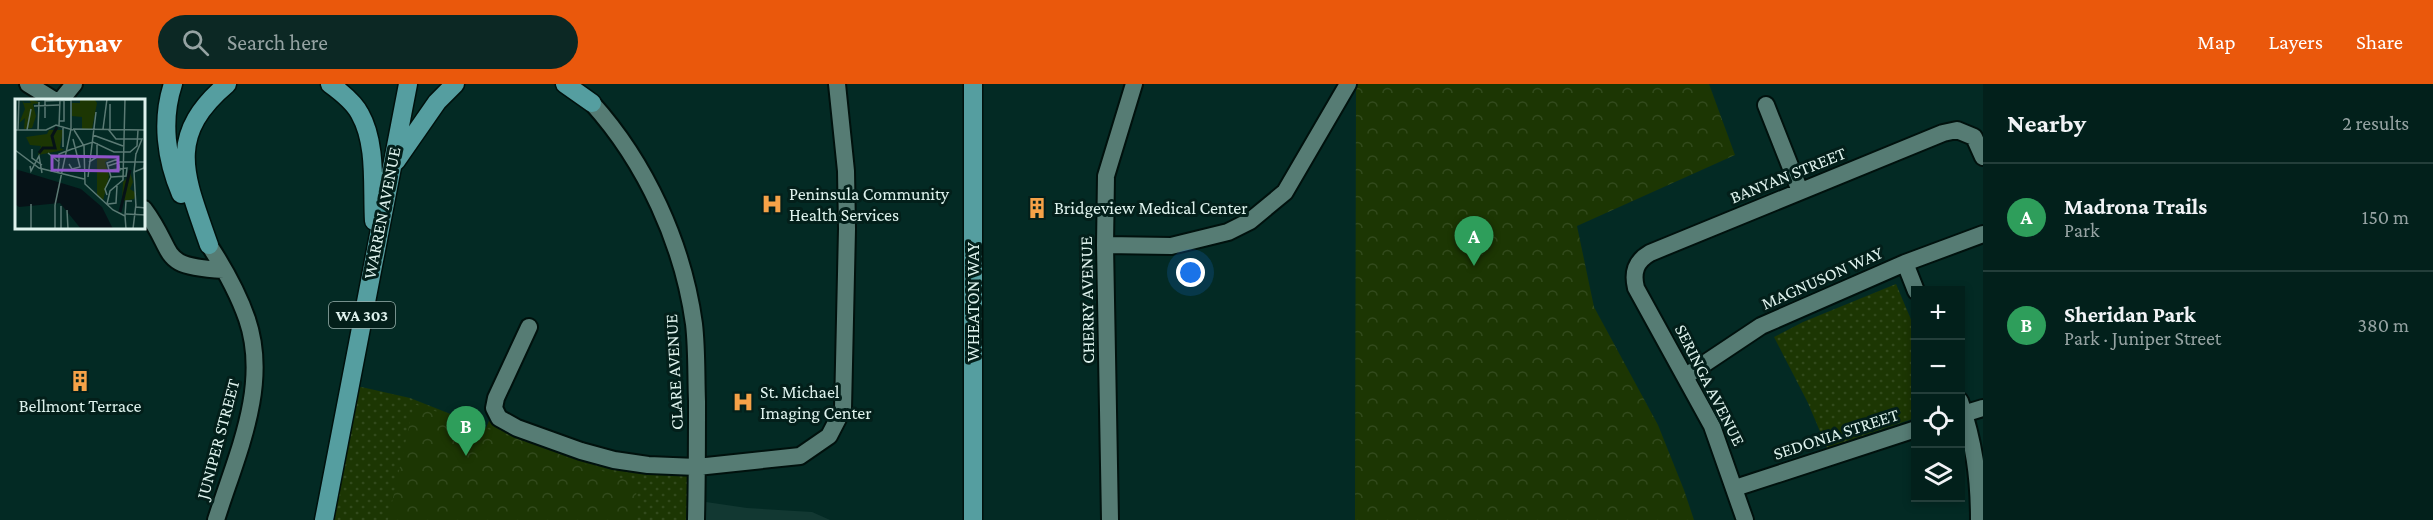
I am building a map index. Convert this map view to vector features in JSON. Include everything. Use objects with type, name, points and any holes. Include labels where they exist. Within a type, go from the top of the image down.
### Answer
[{"type":"main road","points":[[173,84],[166,131],[171,163],[189,212],[209,245]]},
{"type":"main road","points":[[209,245],[190,188],[185,156],[188,137],[197,115],[227,84]]},
{"type":"main road","name":"WARREN AVENUE","points":[[324,520],[408,84]]},
{"type":"main road","points":[[391,168],[420,84]]},
{"type":"main road","points":[[391,168],[437,102],[455,84]]},
{"type":"main road","points":[[565,84],[592,104]]},
{"type":"main road","points":[[573,84],[592,104]]},
{"type":"main road","name":"WHEATON WAY","points":[[973,84],[973,520]]},
{"type":"main road","points":[[337,88],[360,114],[371,151],[376,245]]},
{"type":"street","points":[[28,84],[52,99]]},
{"type":"street","points":[[62,99],[74,84]]},
{"type":"street","points":[[529,327],[496,398],[494,408],[499,418],[508,424],[581,451],[614,460],[648,465],[697,467],[800,456],[829,436],[843,409],[846,171],[837,84]]},
{"type":"street","name":"CHERRY AVENUE","points":[[1110,520],[1106,176],[1134,84]]},
{"type":"street","points":[[1105,244],[1171,246],[1228,232],[1250,221],[1285,192],[1348,84]]},
{"type":"street","name":"CLARE AVENUE","points":[[592,104],[620,137],[652,192],[672,240],[686,285],[696,346],[696,520]]},
{"type":"street","points":[[1766,105],[1800,191]]},
{"type":"street","name":"BANYAN STREET","points":[[1635,271],[1642,257],[1650,253],[1943,133],[1957,130],[1966,132],[1979,144],[1983,157]]},
{"type":"street","points":[[146,213],[170,257],[178,263],[188,267],[224,270]]},
{"type":"street","name":"MAGNUSON WAY","points":[[1686,376],[1761,326],[1905,263],[1983,234]]},
{"type":"street","name":"JUNIPER STREET","points":[[209,245],[224,270],[247,320],[256,372],[253,397],[246,423],[216,520]]},
{"type":"street","points":[[1905,263],[1914,286]]},
{"type":"street","name":"SERINGA AVENUE","points":[[1635,271],[1636,288],[1712,426],[1745,520]]},
{"type":"street","points":[[1965,410],[1983,408]]},
{"type":"street","points":[[1965,418],[1979,481],[1979,520]]},
{"type":"street","name":"SEDONIA STREET","points":[[1735,488],[1911,431]]},
{"type":"shaded area","points":[[706,502],[747,508],[812,512],[830,520],[702,520]]},
{"type":"green space","points":[[1356,84],[1709,84],[1735,155],[1577,226],[1594,307],[1658,425],[1694,520],[1355,520]]},
{"type":"green space","points":[[1896,284],[1911,320],[1911,419],[1827,448],[1808,403],[1774,337],[1803,322]]},
{"type":"green space","points":[[348,384],[410,398],[486,428],[494,408],[581,451],[697,467],[696,520],[324,520]]},
{"type":"green space","points":[[414,404],[544,448],[636,484],[637,520],[388,520]]},
{"type":"place","name":"Peninsula Community Health Services","points":[[772,204]]},
{"type":"place","name":"Bridgeview Medical Center","points":[[1037,208]]},
{"type":"place","name":"Madrona Trails","points":[[1474,266]]},
{"type":"place","name":"Bellmont Terrace","points":[[80,381]]},
{"type":"place","name":"St. Michael Imaging Center","points":[[743,402]]},
{"type":"place","name":"Sheridan Park","points":[[466,456]]}]
